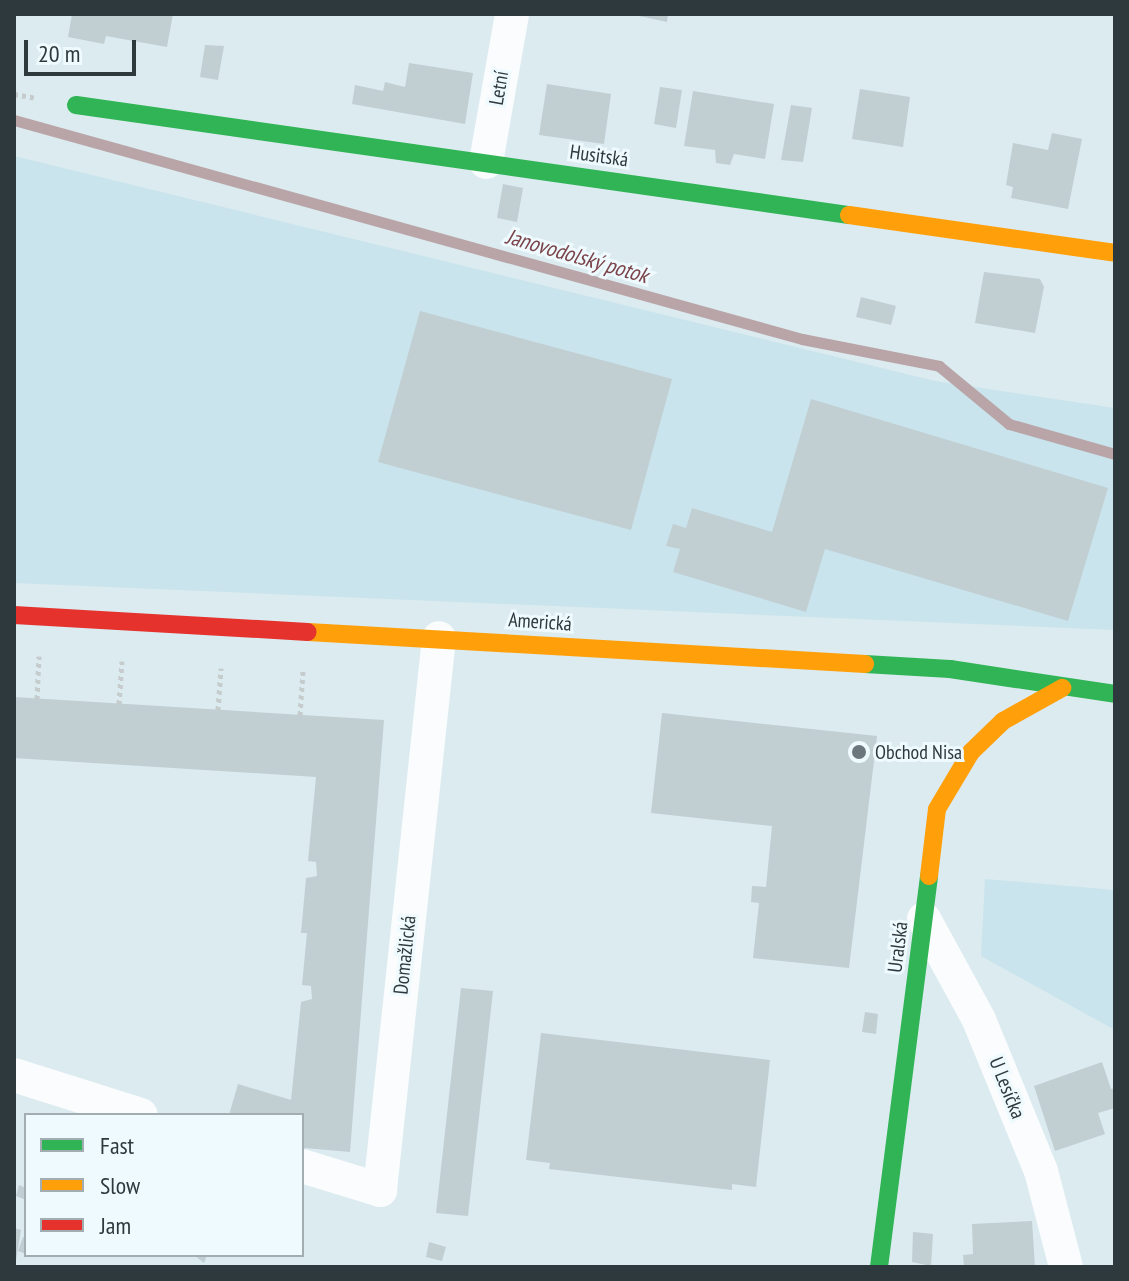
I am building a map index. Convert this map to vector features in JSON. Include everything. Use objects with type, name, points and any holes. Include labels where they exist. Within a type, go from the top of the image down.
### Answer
[{"type":"street","name":"Letní","points":[[486,162],[512,14]]},
{"type":"street","name":"Husitská","points":[[76,105],[1115,253]]},
{"type":"street","name":"Americká","points":[[14,615],[950,669],[1115,694]]},
{"type":"street","name":"Domažlická","points":[[304,1167],[380,1190],[439,638]]},
{"type":"street","name":"Uralská","points":[[879,1267],[937,809],[971,752],[1003,721],[1062,688]]},
{"type":"street","name":"U Lesíčka","points":[[924,919],[979,1020],[1041,1171],[1066,1267]]},
{"type":"street","points":[[14,1075],[135,1113]]},
{"type":"path","points":[[37,699],[39,644]]},
{"type":"path","points":[[119,704],[123,649]]},
{"type":"path","points":[[218,710],[221,656]]},
{"type":"path","points":[[300,715],[303,662]]},
{"type":"shaded area","points":[[14,156],[935,381],[1115,408],[1115,630],[14,583]]},
{"type":"shaded area","points":[[985,879],[1115,890],[1115,1030],[981,956]]},
{"type":"building","points":[[72,14],[173,14],[167,47],[106,36],[104,44],[68,37]]},
{"type":"building","points":[[630,14],[668,14],[667,22]]},
{"type":"building","points":[[205,45],[224,46],[218,80],[200,77]]},
{"type":"building","points":[[409,63],[473,73],[465,124],[352,104],[355,85],[383,91],[385,82],[405,87]]},
{"type":"building","points":[[547,84],[611,94],[604,144],[539,135]]},
{"type":"building","points":[[660,87],[682,90],[676,128],[654,124]]},
{"type":"building","points":[[860,89],[910,97],[903,147],[852,139]]},
{"type":"building","points":[[693,91],[774,104],[765,159],[734,154],[730,165],[716,163],[715,150],[684,146]]},
{"type":"building","points":[[791,105],[812,108],[803,162],[781,160]]},
{"type":"building","points":[[1052,133],[1082,139],[1068,209],[1011,198],[1013,187],[1006,185],[1013,143],[1048,150]]},
{"type":"building","points":[[503,184],[523,188],[517,222],[497,218]]},
{"type":"building","points":[[984,272],[1040,279],[1044,287],[1035,333],[975,323]]},
{"type":"building","points":[[861,297],[896,306],[891,325],[856,317]]},
{"type":"building","points":[[420,311],[672,379],[631,530],[378,462]]},
{"type":"building","points":[[811,399],[1108,488],[1068,621],[825,549],[806,612],[673,572],[680,549],[666,546],[673,524],[686,528],[692,508],[772,532]]},
{"type":"building","points":[[14,697],[384,720],[350,1152],[304,1150],[304,1113],[230,1113],[238,1084],[291,1100],[301,1002],[312,999],[311,986],[302,985],[307,933],[301,933],[306,878],[317,876],[316,862],[308,861],[316,777],[14,758]]},
{"type":"building","points":[[662,713],[877,736],[849,968],[753,958],[759,903],[751,902],[752,886],[766,887],[772,826],[651,813]]},
{"type":"building","points":[[461,988],[493,991],[468,1216],[436,1213]]},
{"type":"building","points":[[865,1012],[878,1014],[876,1034],[862,1032]]},
{"type":"building","points":[[541,1033],[770,1060],[756,1187],[732,1184],[732,1190],[549,1169],[550,1163],[526,1160]]},
{"type":"building","points":[[1102,1062],[1111,1089],[1115,1088],[1115,1108],[1098,1113],[1105,1134],[1055,1151],[1034,1086]]},
{"type":"building","points":[[19,1185],[24,1187],[24,1199],[16,1196]]},
{"type":"building","points":[[1032,1221],[1035,1267],[964,1267],[963,1255],[973,1254],[972,1224]]},
{"type":"building","points":[[14,1228],[21,1230],[15,1267],[14,1267]]},
{"type":"building","points":[[913,1232],[933,1234],[931,1266],[912,1262]]},
{"type":"building","points":[[23,1237],[24,1237],[24,1253],[18,1251]]},
{"type":"building","points":[[429,1242],[446,1247],[442,1261],[426,1257]]},
{"type":"waterway","name":"Janovodolský potok","points":[[14,120],[802,339],[939,366],[1009,424],[1115,454]]},
{"type":"traffic: fast","points":[[76,105],[849,215]]},
{"type":"traffic: fast","points":[[865,664],[950,669],[1115,694]]},
{"type":"traffic: fast","points":[[879,1267],[929,876]]},
{"type":"traffic: slow","points":[[849,215],[1115,253]]},
{"type":"traffic: slow","points":[[308,632],[865,664]]},
{"type":"traffic: slow","points":[[929,876],[937,809],[971,752],[1003,721],[1062,688]]},
{"type":"traffic: jam","points":[[14,615],[308,632]]},
{"type":"place","name":"Obchod Nisa","points":[[859,752]]}]
